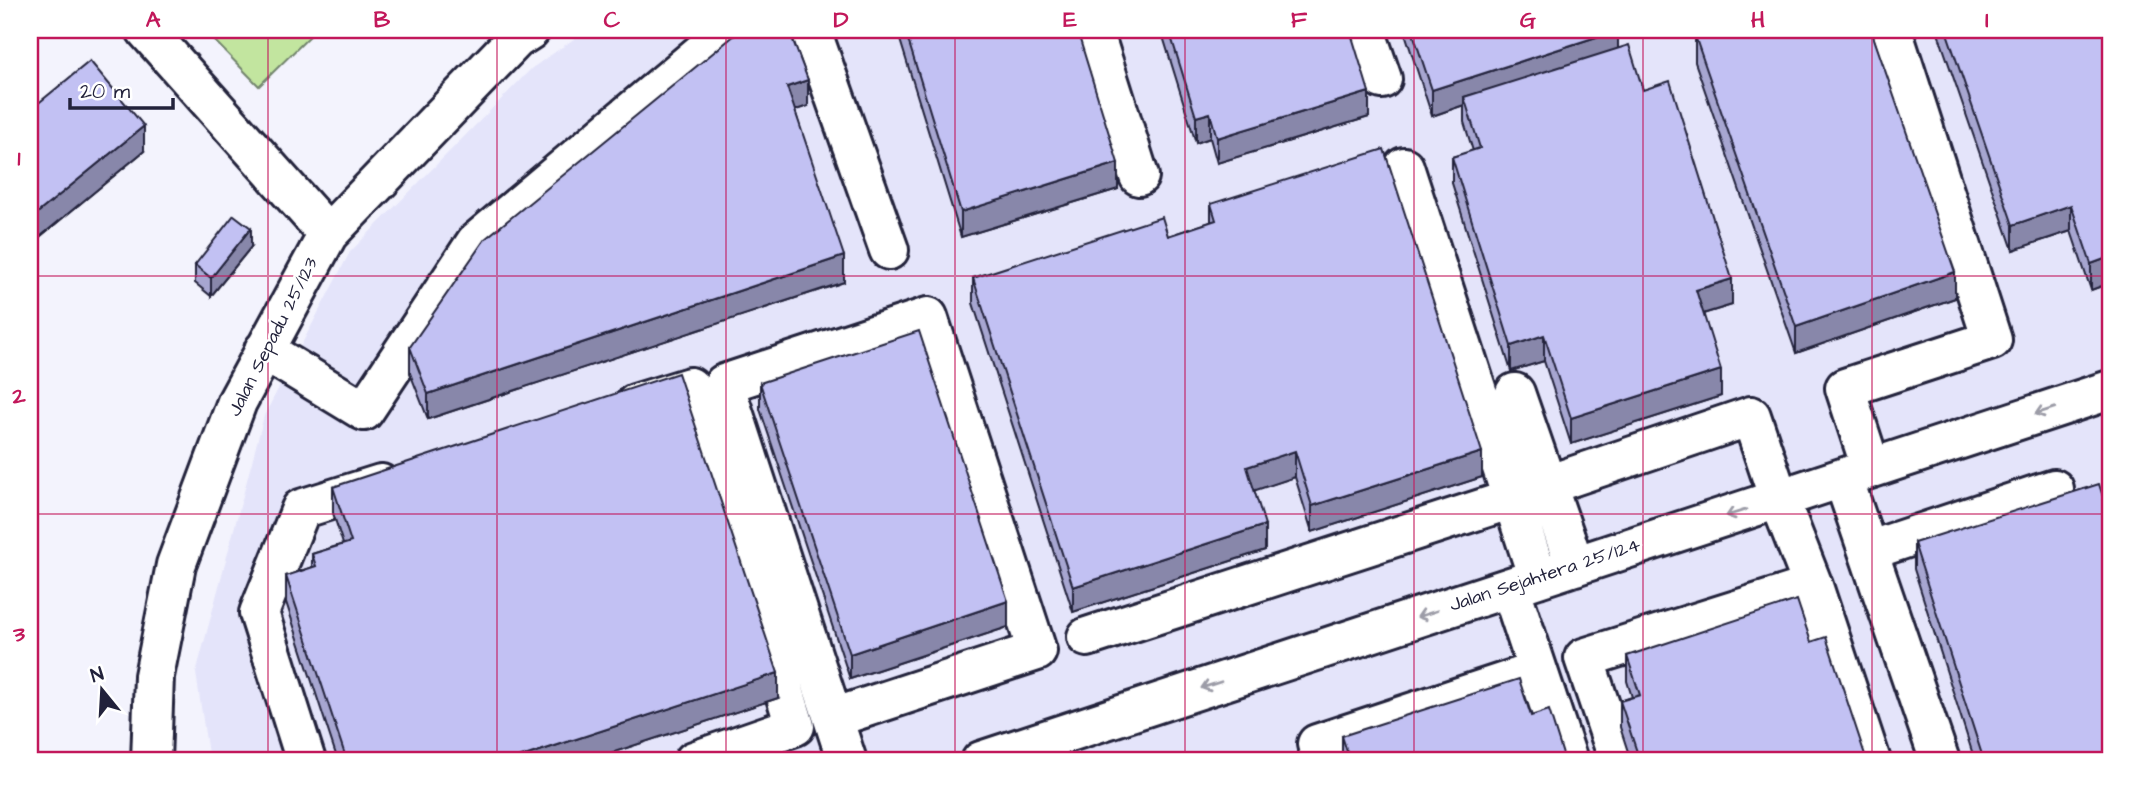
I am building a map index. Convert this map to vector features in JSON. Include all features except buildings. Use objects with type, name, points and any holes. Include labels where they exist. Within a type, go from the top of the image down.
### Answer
[{"type":"street","points":[[146,30],[328,234]]},
{"type":"street","points":[[264,350],[363,411],[476,242],[719,38],[741,30]]},
{"type":"street","points":[[811,30],[889,250]]},
{"type":"street","points":[[1093,30],[1139,176]]},
{"type":"street","points":[[1365,30],[1382,79]]},
{"type":"street","points":[[1892,30],[1992,340],[1845,388],[1868,551],[1940,761]]},
{"type":"street","name":"Jalan Sepadu 25/123","points":[[151,761],[154,676],[176,565],[237,402],[328,234],[518,33]]},
{"type":"street","points":[[1404,167],[1512,499],[1538,671],[1568,761]]},
{"type":"street","points":[[833,718],[1037,651],[928,317],[724,384],[847,761]]},
{"type":"street","points":[[599,415],[690,387],[794,726],[694,761]]},
{"type":"street","name":"Jalan Sejahtera 25/124","points":[[981,761],[2110,390]]},
{"type":"street","points":[[1516,393],[1575,566]]},
{"type":"street","points":[[1547,485],[1751,416],[1779,499],[1813,586],[1871,761]]},
{"type":"street","points":[[306,761],[259,613],[301,509],[418,472]]},
{"type":"street","points":[[1868,551],[2054,489]]},
{"type":"street","points":[[1087,637],[1512,499]]},
{"type":"street","points":[[1619,761],[1584,658],[1813,586]]},
{"type":"street","points":[[1317,744],[1538,671]]},
{"type":"shaded area","points":[[587,30],[2110,30],[2110,761],[209,761],[196,673],[264,416],[350,252],[532,68]]},
{"type":"green space","points":[[204,30],[310,30],[313,33],[259,86]]}]
